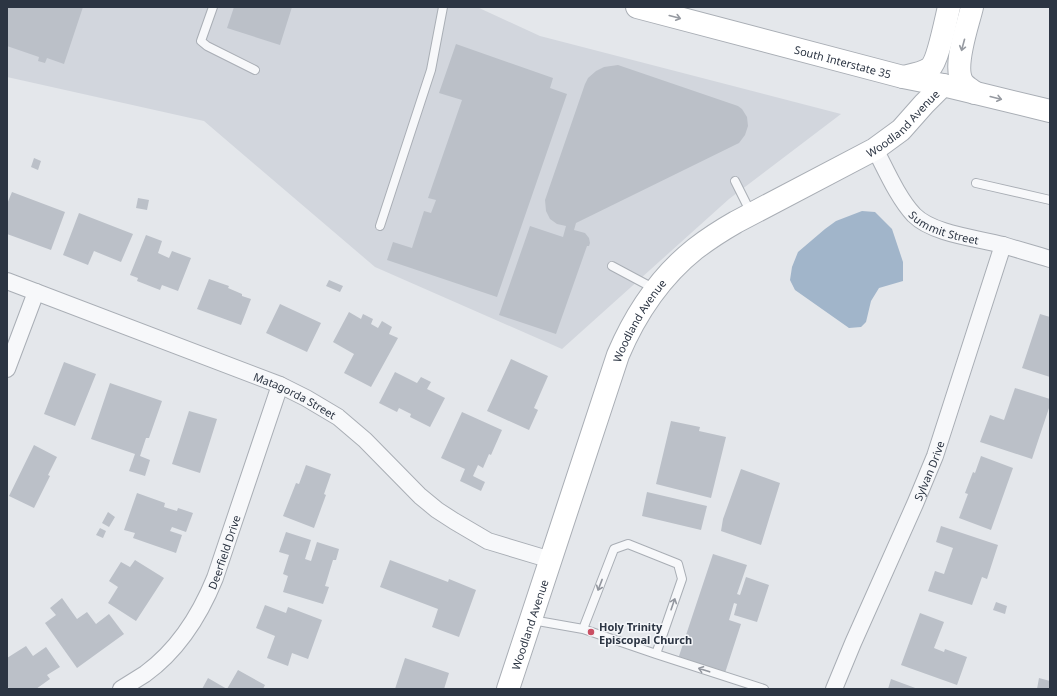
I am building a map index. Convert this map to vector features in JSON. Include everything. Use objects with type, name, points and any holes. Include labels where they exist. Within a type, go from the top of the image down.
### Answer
[{"type":"street","name":"South Interstate 35","points":[[637,7],[903,77],[943,85],[1050,111]]},
{"type":"street","points":[[903,77],[923,72],[931,67],[936,59],[949,7]]},
{"type":"street","points":[[972,7],[959,57],[959,73],[963,83],[975,93]]},
{"type":"street","name":"Woodland Avenue","points":[[508,689],[618,355],[626,336],[645,304],[674,269],[694,250],[714,235],[875,149],[901,130],[943,85]]},
{"type":"street","name":"Summit Street","points":[[875,149],[906,206],[915,216],[932,227],[1050,259]]},
{"type":"street","name":"Sylvan Drive","points":[[834,689],[935,456],[1002,245]]},
{"type":"street","name":"Matagorda Street","points":[[7,281],[280,385],[306,398],[338,417],[365,440],[420,496],[436,510],[488,540],[551,560]]},
{"type":"street","points":[[7,368],[36,292]]},
{"type":"street","name":"Deerfield Drive","points":[[121,689],[145,674],[175,646],[192,624],[208,596],[280,385]]},
{"type":"lane","points":[[213,7],[201,41],[207,46],[255,70]]},
{"type":"lane","points":[[380,226],[431,70],[443,7]]},
{"type":"lane","points":[[734,182],[751,214]]},
{"type":"lane","points":[[976,183],[1050,200]]},
{"type":"lane","points":[[612,266],[656,289]]},
{"type":"lane","points":[[583,629],[614,548],[628,544],[678,564],[682,579],[656,654]]},
{"type":"lane","points":[[531,620],[583,629],[764,689]]},
{"type":"shaded area","points":[[7,7],[477,7],[540,36],[841,114],[729,199],[562,349],[375,267],[204,121],[7,77]]},
{"type":"water","points":[[862,211],[875,212],[892,229],[903,262],[903,281],[879,288],[871,301],[866,322],[861,327],[849,328],[795,290],[790,280],[792,267],[798,252],[836,221]]},
{"type":"building","points":[[7,7],[83,7],[64,64],[47,58],[45,63],[38,61],[39,57],[7,46]]},
{"type":"building","points":[[234,7],[292,7],[280,45],[227,28]]},
{"type":"building","points":[[456,44],[553,78],[550,88],[567,94],[497,297],[387,260],[393,242],[412,248],[424,211],[431,213],[436,200],[428,198],[462,100],[439,93]]},
{"type":"building","points":[[618,65],[738,106],[747,117],[748,126],[745,135],[739,143],[576,223],[574,230],[585,233],[589,238],[590,243],[589,246],[587,246],[556,334],[499,315],[530,226],[563,237],[566,226],[557,224],[550,219],[546,211],[545,200],[588,78],[596,71],[604,67]]},
{"type":"building","points":[[34,158],[41,161],[38,170],[31,167]]},
{"type":"building","points":[[12,192],[65,212],[51,250],[7,234],[7,204]]},
{"type":"building","points":[[138,198],[149,200],[147,210],[136,208]]},
{"type":"building","points":[[79,213],[133,234],[121,262],[94,251],[88,265],[63,255]]},
{"type":"building","points":[[146,235],[162,241],[158,253],[169,258],[172,251],[191,258],[178,291],[162,285],[160,290],[137,281],[138,278],[130,275]]},
{"type":"building","points":[[209,279],[229,286],[228,288],[251,299],[241,325],[197,309]]},
{"type":"building","points":[[329,280],[343,286],[340,292],[326,286]]},
{"type":"building","points":[[280,304],[321,323],[307,352],[266,333]]},
{"type":"building","points":[[349,312],[361,319],[363,314],[373,319],[371,324],[378,328],[382,321],[392,327],[389,334],[398,338],[371,387],[344,373],[354,354],[333,342]]},
{"type":"building","points":[[1040,314],[1050,317],[1050,377],[1022,368]]},
{"type":"building","points":[[511,359],[548,376],[534,408],[538,410],[529,430],[487,411]]},
{"type":"building","points":[[64,362],[96,374],[75,426],[44,414]]},
{"type":"building","points":[[395,372],[417,383],[421,377],[431,382],[427,389],[445,398],[430,427],[410,417],[411,414],[399,408],[397,412],[379,403]]},
{"type":"building","points":[[110,383],[162,401],[149,438],[146,438],[140,456],[150,460],[145,476],[129,471],[135,454],[91,439]]},
{"type":"building","points":[[1015,388],[1050,399],[1050,405],[1032,459],[980,442],[990,415],[1004,420]]},
{"type":"building","points":[[189,411],[217,419],[200,473],[172,464]]},
{"type":"building","points":[[462,412],[502,430],[491,455],[489,454],[483,468],[478,465],[473,476],[485,482],[481,491],[460,481],[465,469],[441,458]]},
{"type":"building","points":[[671,421],[700,427],[699,431],[726,437],[711,498],[656,484]]},
{"type":"building","points":[[34,445],[57,457],[48,475],[50,476],[34,508],[9,496]]},
{"type":"building","points":[[981,456],[1013,468],[991,530],[959,518],[968,494],[965,493],[973,472],[975,473]]},
{"type":"building","points":[[306,465],[331,474],[324,494],[326,495],[314,528],[283,516],[296,483],[299,484]]},
{"type":"building","points":[[741,469],[780,483],[761,545],[721,531],[723,519]]},
{"type":"building","points":[[647,492],[707,506],[701,530],[642,516]]},
{"type":"building","points":[[137,493],[165,503],[164,507],[177,511],[178,508],[193,513],[186,532],[172,527],[170,531],[182,535],[176,553],[133,538],[135,533],[124,530]]},
{"type":"building","points":[[108,512],[115,517],[109,527],[102,523]]},
{"type":"building","points":[[941,526],[998,545],[987,579],[982,577],[972,605],[928,591],[935,571],[944,574],[953,548],[936,542]]},
{"type":"building","points":[[100,528],[106,531],[103,538],[96,535]]},
{"type":"building","points":[[286,532],[311,540],[305,559],[311,561],[317,542],[339,549],[336,560],[333,560],[325,586],[329,587],[323,604],[283,592],[288,576],[283,574],[289,555],[279,552]]},
{"type":"building","points":[[713,554],[747,565],[737,594],[740,595],[746,577],[769,585],[757,622],[734,615],[737,604],[734,603],[729,620],[741,624],[725,673],[678,659]]},
{"type":"building","points":[[135,560],[164,578],[136,621],[108,603],[118,587],[109,581],[121,562],[130,567]]},
{"type":"building","points":[[390,560],[448,582],[449,579],[476,590],[459,637],[432,627],[438,609],[380,587]]},
{"type":"building","points":[[62,598],[77,619],[87,612],[96,624],[109,614],[124,634],[77,668],[45,623],[56,615],[50,608]]},
{"type":"building","points":[[996,602],[1007,606],[1005,614],[993,610]]},
{"type":"building","points":[[265,605],[286,613],[288,607],[322,620],[308,659],[292,653],[288,666],[267,658],[275,636],[256,628]]},
{"type":"building","points":[[920,613],[944,622],[934,648],[944,652],[945,649],[967,657],[957,685],[901,665]]},
{"type":"building","points":[[26,646],[33,656],[46,647],[60,667],[47,675],[50,679],[36,689],[9,689],[7,685],[7,658]]},
{"type":"building","points":[[405,658],[449,673],[444,689],[395,689]]},
{"type":"building","points":[[238,670],[265,685],[263,689],[227,689]]},
{"type":"building","points":[[208,678],[227,689],[202,689]]},
{"type":"building","points":[[1039,678],[1050,681],[1050,689],[1037,689]]},
{"type":"building","points":[[891,679],[918,689],[888,689]]},
{"type":"place","name":"Holy Trinity Episcopal Church","points":[[591,632]]}]
